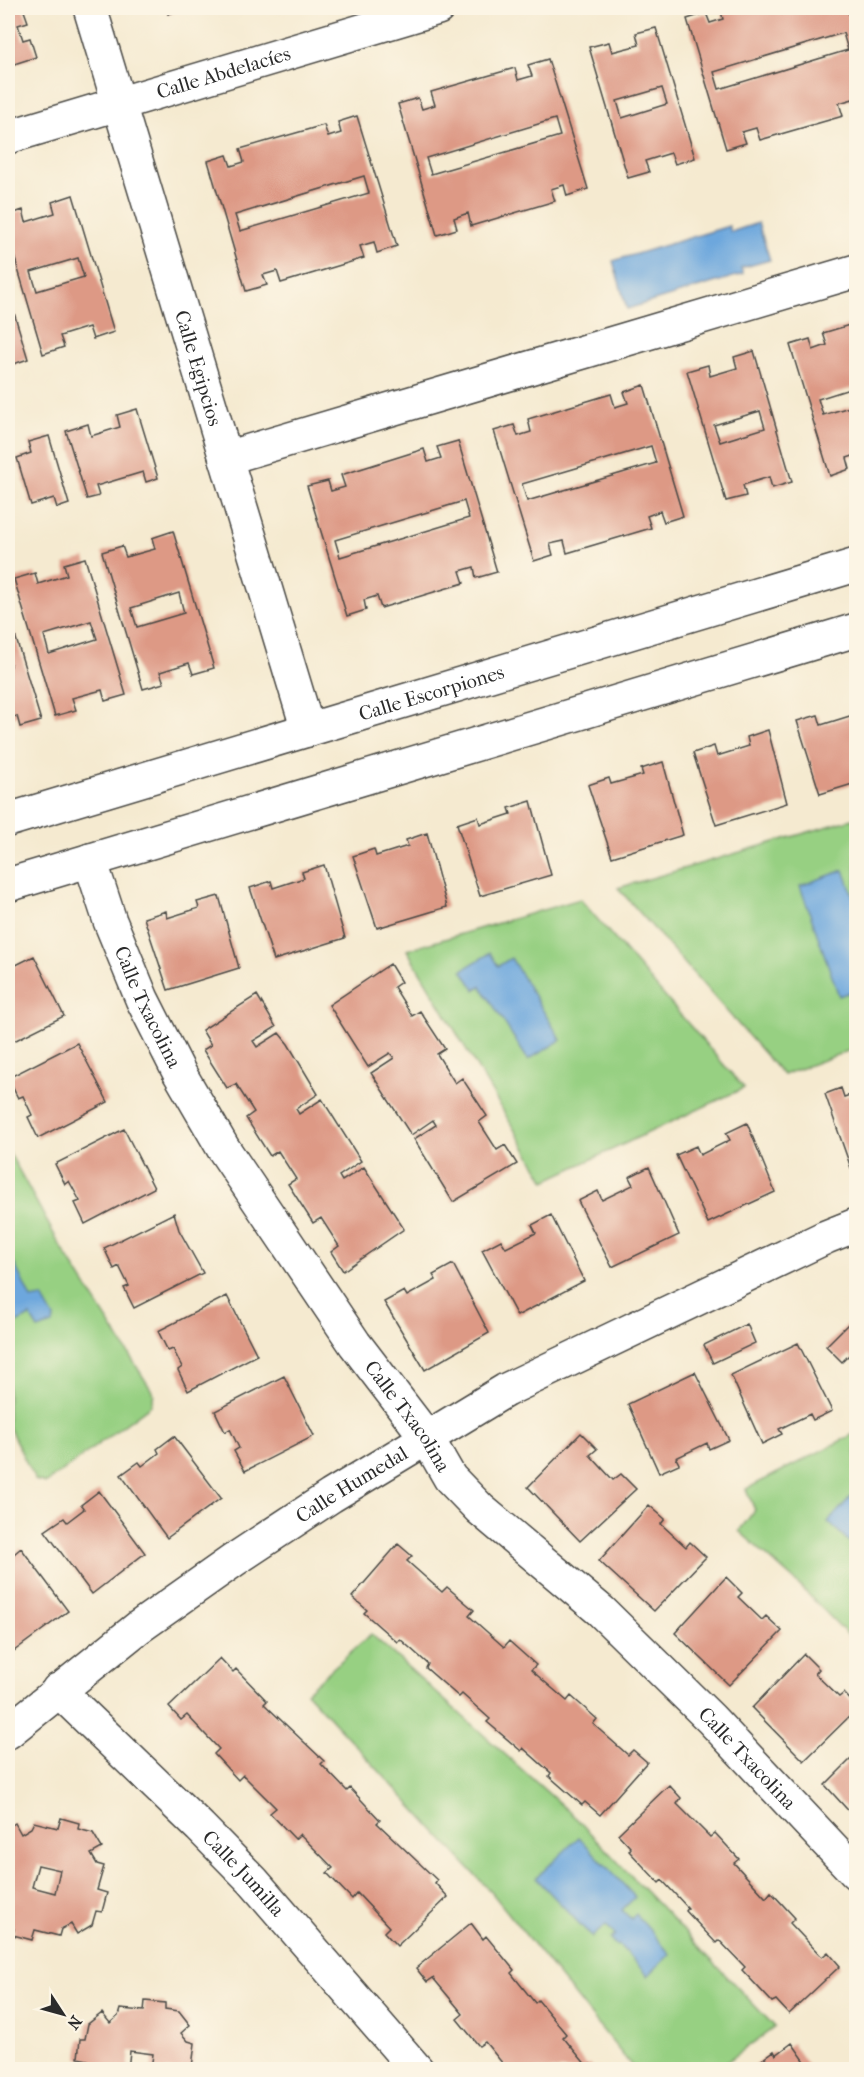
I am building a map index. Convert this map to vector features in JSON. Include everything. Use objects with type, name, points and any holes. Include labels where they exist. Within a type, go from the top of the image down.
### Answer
[{"type":"street","name":"Calle Egipcios","points":[[90,8],[308,730]]},
{"type":"street","name":"Calle Abdelacíes","points":[[8,137],[438,8]]},
{"type":"street","points":[[226,458],[856,271]]},
{"type":"street","name":"Calle Escorpiones","points":[[8,820],[856,565]]},
{"type":"street","points":[[8,885],[856,630]]},
{"type":"street","name":"Calle Txacolina","points":[[90,860],[110,921],[142,999],[180,1074],[223,1148],[355,1344],[427,1438],[450,1478],[462,1492],[601,1611],[711,1719],[856,1872]]},
{"type":"street","name":"Calle Humedal","points":[[8,1732],[140,1627],[234,1560],[331,1496],[506,1390],[826,1237],[856,1225]]},
{"type":"street","name":"Calle Jumilla","points":[[58,1690],[246,1874],[417,2070]]},
{"type":"green space","points":[[856,818],[856,1048],[783,1075],[618,888]]},
{"type":"green space","points":[[580,899],[744,1088],[545,1181],[407,950]]},
{"type":"green space","points":[[8,1150],[60,1245],[154,1394],[151,1405],[46,1483],[35,1480],[8,1425]]},
{"type":"green space","points":[[856,1433],[856,1643],[794,1580],[739,1531],[755,1510],[746,1489]]},
{"type":"green space","points":[[371,1634],[577,1819],[775,2027],[717,2069],[634,2069],[492,1893],[306,1692]]},
{"type":"water","points":[[758,223],[770,260],[741,268],[743,274],[627,309],[613,261],[729,226],[731,232]]},
{"type":"water","points":[[844,870],[856,904],[856,1000],[853,991],[839,996],[800,886]]},
{"type":"water","points":[[490,953],[498,966],[511,958],[561,1040],[528,1060],[481,986],[475,990],[462,970]]},
{"type":"water","points":[[8,1250],[31,1299],[42,1297],[54,1318],[53,1324],[38,1329],[30,1316],[8,1327]]},
{"type":"water","points":[[856,1491],[856,1548],[828,1522]]},
{"type":"water","points":[[579,1837],[635,1897],[622,1910],[631,1919],[636,1914],[670,1954],[648,1976],[619,1945],[617,1946],[610,1939],[615,1935],[606,1925],[592,1937],[536,1878]]},
{"type":"building","points":[[8,8],[23,8],[28,22],[18,25],[23,40],[30,38],[36,57],[8,66]]},
{"type":"building","points":[[166,8],[186,8],[168,14]]},
{"type":"building","points":[[720,8],[847,8],[856,40],[856,110],[853,99],[839,103],[843,116],[760,140],[756,128],[742,132],[746,143],[726,149],[687,19],[706,13],[710,23],[723,19]],"holes":[[[843,33],[848,50],[719,89],[714,72]]]},
{"type":"building","points":[[656,28],[695,158],[675,164],[671,153],[645,161],[649,172],[628,178],[589,47],[609,42],[612,52],[639,45],[636,33]],"holes":[[[662,88],[667,104],[622,118],[617,101]]]},
{"type":"building","points":[[548,59],[588,189],[567,196],[564,185],[551,189],[555,201],[471,226],[468,213],[454,218],[457,229],[437,235],[398,104],[418,98],[422,109],[435,105],[431,92],[515,68],[518,80],[532,76],[528,65]],"holes":[[[555,119],[560,136],[431,174],[426,158]]]},
{"type":"building","points":[[357,116],[397,246],[377,253],[374,242],[360,246],[364,258],[281,283],[277,271],[263,275],[267,285],[246,291],[208,161],[227,155],[231,166],[244,162],[240,149],[324,125],[328,137],[341,133],[338,122]],"holes":[[[364,176],[369,193],[240,231],[235,215]]]},
{"type":"building","points":[[73,195],[114,332],[93,339],[89,327],[60,336],[64,347],[43,354],[8,235],[8,215],[23,210],[26,222],[55,213],[52,202]],"holes":[[[78,258],[84,277],[37,291],[31,272]]]},
{"type":"building","points":[[8,293],[28,359],[8,366]]},
{"type":"building","points":[[856,323],[856,387],[818,399],[823,415],[856,405],[856,455],[847,458],[850,469],[830,476],[790,345],[810,339],[813,350],[827,345],[823,333]]},
{"type":"building","points":[[754,351],[792,482],[772,488],[769,477],[743,485],[746,496],[726,501],[687,371],[708,365],[710,376],[737,368],[734,357]],"holes":[[[760,411],[765,428],[720,442],[714,425]]]},
{"type":"building","points":[[644,385],[683,516],[664,522],[660,511],[647,516],[651,528],[567,553],[564,541],[550,544],[553,555],[534,561],[494,431],[514,425],[518,436],[531,432],[528,419],[611,394],[615,407],[628,403],[624,392]],"holes":[[[651,446],[656,463],[527,501],[522,484]]]},
{"type":"building","points":[[137,409],[158,478],[146,482],[143,472],[96,486],[99,496],[87,499],[66,431],[88,424],[91,436],[120,427],[117,415]]},
{"type":"building","points":[[49,436],[69,504],[57,508],[54,498],[31,505],[17,458],[31,453],[28,442]]},
{"type":"building","points":[[458,441],[497,572],[476,578],[474,567],[460,571],[464,583],[381,608],[377,596],[364,600],[366,610],[347,616],[307,486],[328,481],[331,491],[345,487],[341,475],[424,449],[428,462],[441,458],[437,447]],"holes":[[[464,501],[469,518],[340,557],[335,540]]]},
{"type":"building","points":[[173,531],[214,668],[193,674],[189,663],[160,672],[164,683],[143,689],[102,552],[122,546],[126,557],[155,549],[152,538]],"holes":[[[179,593],[184,613],[137,627],[131,608]]]},
{"type":"building","points":[[85,558],[126,695],[105,701],[102,690],[72,698],[76,710],[55,716],[14,579],[35,573],[38,584],[67,575],[64,564]],"holes":[[[91,621],[97,639],[49,654],[44,635]]]},
{"type":"building","points":[[8,612],[41,721],[20,727],[17,716],[8,719],[8,667],[11,666],[8,653]]},
{"type":"building","points":[[856,704],[856,783],[820,794],[797,721],[818,715],[821,725],[853,715],[851,706]]},
{"type":"building","points":[[768,730],[787,803],[716,825],[693,753],[714,746],[717,756],[749,746],[747,737]]},
{"type":"building","points":[[663,762],[683,835],[612,857],[588,785],[609,778],[611,784],[643,775],[641,769]]},
{"type":"building","points":[[531,801],[551,875],[480,896],[457,824],[478,817],[480,824],[511,814],[509,808]]},
{"type":"building","points":[[427,833],[447,907],[377,928],[353,856],[374,849],[376,856],[408,846],[406,840]]},
{"type":"building","points":[[324,865],[345,938],[274,960],[250,888],[271,881],[273,888],[304,878],[302,872]]},
{"type":"building","points":[[219,896],[239,968],[168,990],[144,918],[166,911],[167,918],[199,908],[197,902]]},
{"type":"building","points":[[34,956],[64,1016],[8,1044],[8,969]]},
{"type":"building","points":[[390,964],[401,982],[394,987],[412,1016],[420,1011],[445,1049],[437,1054],[455,1083],[462,1078],[487,1116],[479,1122],[497,1150],[505,1145],[517,1164],[453,1202],[414,1139],[436,1125],[433,1120],[411,1135],[371,1073],[394,1058],[390,1053],[368,1067],[329,1005]]},
{"type":"building","points":[[257,995],[276,1027],[253,1041],[257,1047],[279,1033],[288,1044],[318,1094],[296,1109],[299,1114],[322,1099],[361,1161],[339,1176],[342,1181],[364,1167],[404,1229],[343,1271],[331,1252],[339,1246],[321,1218],[313,1223],[288,1184],[296,1179],[278,1151],[270,1156],[246,1118],[254,1112],[236,1084],[227,1088],[203,1050],[211,1045],[202,1030]]},
{"type":"building","points":[[77,1043],[108,1102],[38,1138],[28,1117],[32,1115],[23,1096],[18,1098],[8,1078]]},
{"type":"building","points":[[841,1088],[844,1097],[856,1093],[856,1166],[851,1168],[825,1094]]},
{"type":"building","points":[[747,1123],[775,1192],[708,1223],[676,1155],[696,1146],[700,1155],[730,1140],[726,1133]]},
{"type":"building","points":[[124,1129],[154,1188],[85,1224],[75,1203],[80,1201],[69,1181],[65,1184],[55,1164]]},
{"type":"building","points":[[649,1167],[679,1235],[612,1267],[578,1201],[598,1191],[602,1200],[633,1185],[629,1177]]},
{"type":"building","points":[[174,1213],[179,1230],[203,1273],[134,1308],[124,1288],[129,1286],[119,1266],[114,1269],[104,1248]]},
{"type":"building","points":[[551,1215],[584,1281],[517,1316],[482,1250],[501,1240],[506,1248],[536,1233],[532,1225]]},
{"type":"building","points":[[453,1264],[489,1333],[425,1370],[384,1302],[404,1291],[407,1296],[436,1280],[433,1275]]},
{"type":"building","points":[[227,1296],[257,1355],[188,1391],[178,1370],[182,1367],[173,1349],[168,1351],[158,1331]]},
{"type":"building","points":[[856,1318],[856,1363],[849,1355],[842,1362],[826,1346]]},
{"type":"building","points":[[747,1324],[755,1343],[713,1363],[704,1345]]},
{"type":"building","points":[[798,1343],[832,1411],[813,1420],[810,1414],[779,1429],[782,1434],[762,1444],[731,1375]]},
{"type":"building","points":[[695,1372],[729,1440],[709,1449],[707,1443],[676,1458],[679,1464],[659,1473],[628,1404]]},
{"type":"building","points":[[284,1376],[314,1436],[245,1471],[234,1451],[239,1448],[230,1429],[225,1432],[215,1411]]},
{"type":"building","points":[[581,1433],[597,1449],[590,1455],[613,1480],[621,1474],[636,1489],[580,1541],[528,1487]]},
{"type":"building","points":[[174,1436],[221,1498],[167,1538],[121,1475],[139,1462],[142,1466],[159,1453],[157,1449]]},
{"type":"building","points":[[99,1491],[145,1553],[92,1594],[45,1531],[64,1518],[67,1522],[84,1509],[81,1505]]},
{"type":"building","points":[[649,1505],[665,1519],[661,1524],[686,1547],[690,1542],[706,1557],[654,1611],[599,1561]]},
{"type":"building","points":[[398,1544],[412,1556],[407,1561],[442,1592],[447,1587],[474,1610],[469,1616],[504,1647],[509,1641],[536,1665],[531,1670],[567,1701],[571,1696],[597,1719],[593,1724],[628,1755],[633,1750],[647,1762],[600,1815],[585,1802],[582,1805],[549,1776],[551,1773],[523,1748],[521,1751],[487,1722],[490,1719],[462,1694],[459,1697],[426,1668],[428,1664],[400,1639],[397,1642],[364,1613],[367,1610],[352,1597]]},
{"type":"building","points":[[21,1548],[68,1611],[14,1651],[8,1642],[8,1559]]},
{"type":"building","points":[[726,1577],[742,1593],[738,1597],[762,1620],[766,1616],[782,1631],[729,1685],[675,1633]]},
{"type":"building","points":[[804,1654],[819,1669],[815,1674],[839,1697],[844,1693],[856,1706],[856,1710],[804,1761],[752,1708]]},
{"type":"building","points":[[220,1658],[233,1672],[236,1669],[267,1701],[264,1704],[324,1761],[321,1764],[347,1791],[350,1788],[380,1820],[377,1823],[437,1880],[435,1883],[448,1897],[397,1946],[384,1932],[389,1927],[357,1893],[352,1899],[327,1873],[333,1868],[300,1834],[295,1839],[270,1813],[276,1808],[243,1775],[238,1780],[214,1754],[219,1749],[187,1715],[181,1720],[169,1707]]},
{"type":"building","points":[[856,1754],[856,1819],[825,1785]]},
{"type":"building","points":[[669,1785],[681,1798],[677,1804],[710,1837],[715,1833],[739,1859],[734,1863],[766,1898],[771,1892],[795,1918],[790,1923],[822,1957],[828,1952],[840,1966],[789,2014],[776,2000],[772,2002],[742,1970],[745,1967],[719,1940],[716,1943],[686,1911],[688,1908],[662,1880],[659,1883],[629,1851],[631,1848],[618,1834]]},
{"type":"building","points":[[61,1818],[79,1823],[78,1829],[93,1833],[102,1848],[91,1854],[97,1864],[104,1866],[97,1890],[107,1893],[102,1912],[96,1911],[92,1925],[77,1934],[71,1924],[61,1929],[59,1936],[35,1930],[32,1940],[13,1935],[14,1929],[8,1927],[8,1828],[15,1823],[21,1834],[31,1828],[34,1822],[58,1828]],"holes":[[[38,1865],[60,1870],[55,1893],[32,1887]]]},
{"type":"building","points":[[471,1923],[483,1939],[486,1936],[514,1970],[511,1973],[535,2003],[538,2000],[566,2034],[563,2037],[587,2066],[590,2064],[595,2070],[508,2070],[485,2042],[479,2046],[457,2019],[463,2014],[433,1978],[427,1982],[416,1968]]},
{"type":"building","points":[[145,2001],[165,2003],[165,2009],[179,2011],[190,2025],[181,2033],[188,2041],[195,2043],[192,2067],[197,2070],[151,2070],[153,2054],[130,2051],[128,2070],[87,2070],[88,2060],[78,2058],[80,2039],[85,2039],[88,2024],[102,2013],[110,2023],[118,2016],[120,2009],[144,2011]]},
{"type":"building","points":[[792,2043],[811,2070],[748,2070],[774,2051],[776,2055]]}]
